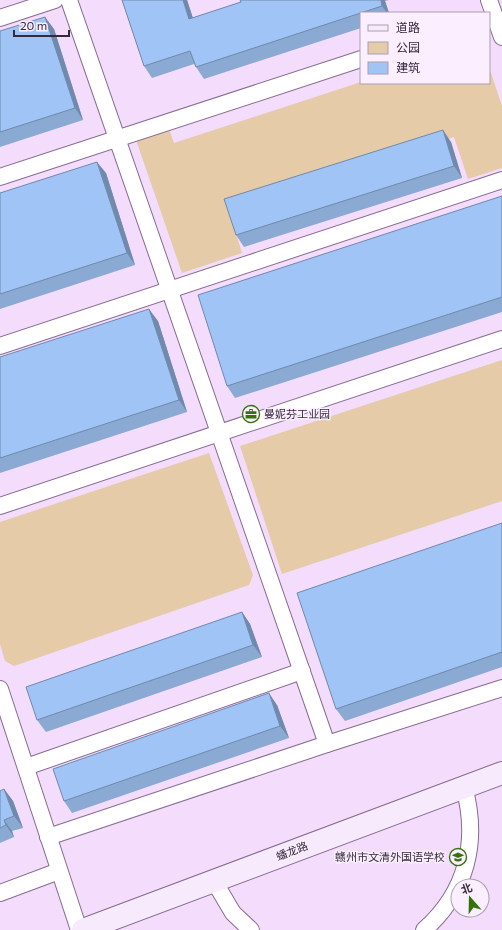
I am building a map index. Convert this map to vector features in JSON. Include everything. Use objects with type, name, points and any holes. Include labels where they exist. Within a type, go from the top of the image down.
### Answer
[{"type":"street","points":[[0,18],[55,0]]},
{"type":"street","points":[[69,0],[327,744]]},
{"type":"street","points":[[494,11],[502,37]]},
{"type":"street","points":[[0,177],[360,59]]},
{"type":"street","points":[[0,346],[502,180]]},
{"type":"street","points":[[0,506],[502,339]]},
{"type":"street","points":[[26,767],[302,671]]},
{"type":"street","points":[[48,837],[327,744],[502,688]]},
{"type":"street","points":[[0,689],[79,930]]},
{"type":"street","name":"蟠龙路","points":[[83,930],[502,773]]},
{"type":"street","points":[[424,930],[444,909],[454,894],[468,860],[471,823],[469,805],[464,787]]},
{"type":"street","points":[[0,893],[59,871]]},
{"type":"street","points":[[214,881],[233,913],[250,930]]},
{"type":"green space","points":[[490,70],[502,106],[502,168],[468,179],[454,137],[228,208],[242,253],[182,273],[136,140],[169,129],[174,143],[360,82],[360,84],[490,84]]},
{"type":"green space","points":[[502,360],[502,501],[282,574],[240,446]]},
{"type":"green space","points":[[209,453],[253,575],[249,585],[14,666],[5,661],[0,644],[0,522]]},
{"type":"building","points":[[122,0],[183,0],[189,19],[241,2],[240,0],[381,0],[382,6],[196,67],[190,51],[144,66]]},
{"type":"building","points":[[45,17],[75,108],[0,132],[0,31]]},
{"type":"building","points":[[443,130],[454,166],[236,235],[224,199]]},
{"type":"building","points":[[97,162],[127,253],[0,294],[0,193]]},
{"type":"building","points":[[502,196],[502,297],[227,386],[198,295]]},
{"type":"building","points":[[149,309],[179,400],[0,458],[0,357]]},
{"type":"building","points":[[502,523],[502,652],[336,709],[297,593]]},
{"type":"building","points":[[242,612],[253,645],[37,720],[26,687]]},
{"type":"building","points":[[269,693],[280,726],[64,801],[53,769]]},
{"type":"building","points":[[4,789],[14,816],[4,820],[6,825],[0,828],[0,791]]},
{"type":"place","name":"曼妮芬工业园","points":[[251,414]]},
{"type":"place","name":"赣州市文清外国语学校","points":[[458,857]]}]
